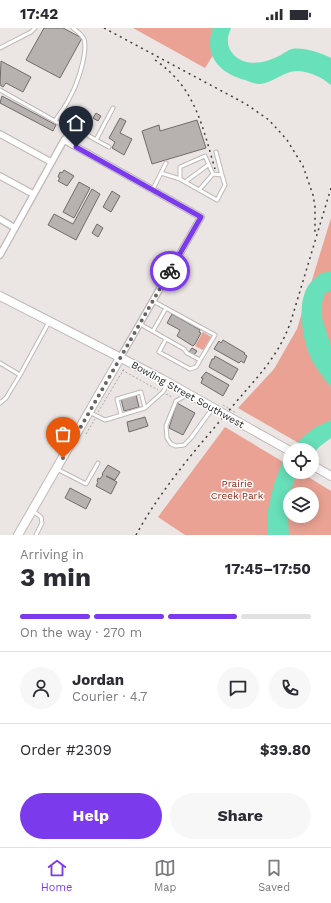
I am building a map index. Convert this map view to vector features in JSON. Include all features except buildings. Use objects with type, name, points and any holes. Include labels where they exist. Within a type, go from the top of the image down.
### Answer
[{"type":"main road","name":"Bowling Street Southwest","points":[[0,296],[168,382],[283,448]]},
{"type":"main road","points":[[18,535],[57,469],[93,414],[120,358]]},
{"type":"main road","points":[[319,469],[331,476]]},
{"type":"street","points":[[0,134],[51,162]]},
{"type":"street","points":[[0,255],[64,140],[201,217],[120,358]]},
{"type":"street","points":[[0,176],[33,194]]},
{"type":"street","points":[[0,219],[15,228]]},
{"type":"lane","points":[[0,48],[31,32],[35,28]]},
{"type":"lane","points":[[55,121],[71,97],[84,53],[84,40],[81,34],[73,28]]},
{"type":"lane","points":[[0,90],[64,126],[71,125],[109,147]]},
{"type":"lane","points":[[96,140],[114,108]]},
{"type":"lane","points":[[64,126],[66,134],[64,140]]},
{"type":"lane","points":[[161,173],[180,179],[217,200],[225,185],[216,152]]},
{"type":"lane","points":[[180,179],[180,167],[205,156],[213,174]]},
{"type":"lane","points":[[152,190],[166,163]]},
{"type":"lane","points":[[185,182],[208,165]]},
{"type":"lane","points":[[213,174],[222,175]]},
{"type":"lane","points":[[199,190],[213,174]]},
{"type":"lane","points":[[153,301],[214,335],[196,368],[190,369],[159,352],[166,339]]},
{"type":"lane","points":[[153,332],[166,308]]},
{"type":"lane","points":[[0,403],[20,375],[49,322]]},
{"type":"lane","points":[[140,324],[200,360]]},
{"type":"lane","points":[[0,363],[20,375]]},
{"type":"lane","points":[[93,414],[105,420],[145,408],[163,392],[168,382]]},
{"type":"lane","points":[[121,415],[121,405],[117,399],[141,392],[145,408]]},
{"type":"lane","points":[[189,394],[176,401],[166,426],[167,438],[171,444],[180,447],[184,445],[191,438],[213,407]]},
{"type":"lane","points":[[0,396],[5,398]]},
{"type":"lane","points":[[138,401],[143,400]]},
{"type":"lane","points":[[57,469],[86,484],[98,463]]},
{"type":"lane","points":[[32,511],[41,517],[42,523],[36,535]]},
{"type":"path","points":[[86,434],[93,414],[123,370],[172,397]]},
{"type":"green space","points":[[133,28],[230,28],[205,68]]},
{"type":"green space","points":[[331,218],[331,420],[304,443],[299,443],[238,408],[274,369],[297,329]]},
{"type":"green space","points":[[203,332],[211,337],[203,350],[195,346]]},
{"type":"green space","name":"Prairie Creek Park","points":[[225,427],[283,462],[283,479],[311,479],[331,491],[331,535],[185,535],[158,517]]},
{"type":"shaded area","points":[[213,28],[231,28],[228,38],[229,48],[238,58],[250,63],[262,62],[275,58],[291,49],[312,51],[331,58],[331,85],[316,75],[298,71],[288,72],[260,84],[252,83],[236,77],[221,68],[212,54],[210,38]]},
{"type":"shaded area","points":[[324,272],[331,272],[331,291],[325,293],[321,315],[331,346],[331,387],[310,356],[302,327],[302,305],[308,286],[314,279]]},
{"type":"shaded area","points":[[331,420],[331,438],[319,447],[319,443],[297,443],[302,438],[314,428]]},
{"type":"shaded area","points":[[283,461],[283,479],[295,479],[292,487],[283,487],[283,523],[288,523],[289,535],[268,535],[268,510],[274,484]]},
{"type":"railway","points":[[104,28],[246,104],[269,120],[287,140],[303,166],[313,195],[315,207],[315,232]]},
{"type":"railway","points":[[155,60],[169,71],[188,95],[201,122],[215,169]]},
{"type":"railway","points":[[136,535],[157,501],[180,469],[258,377],[280,346],[291,321],[331,188]]},
{"type":"way so far","points":[[63,458],[170,271]]},
{"type":"route","points":[[76,147],[201,217],[170,271]]}]
